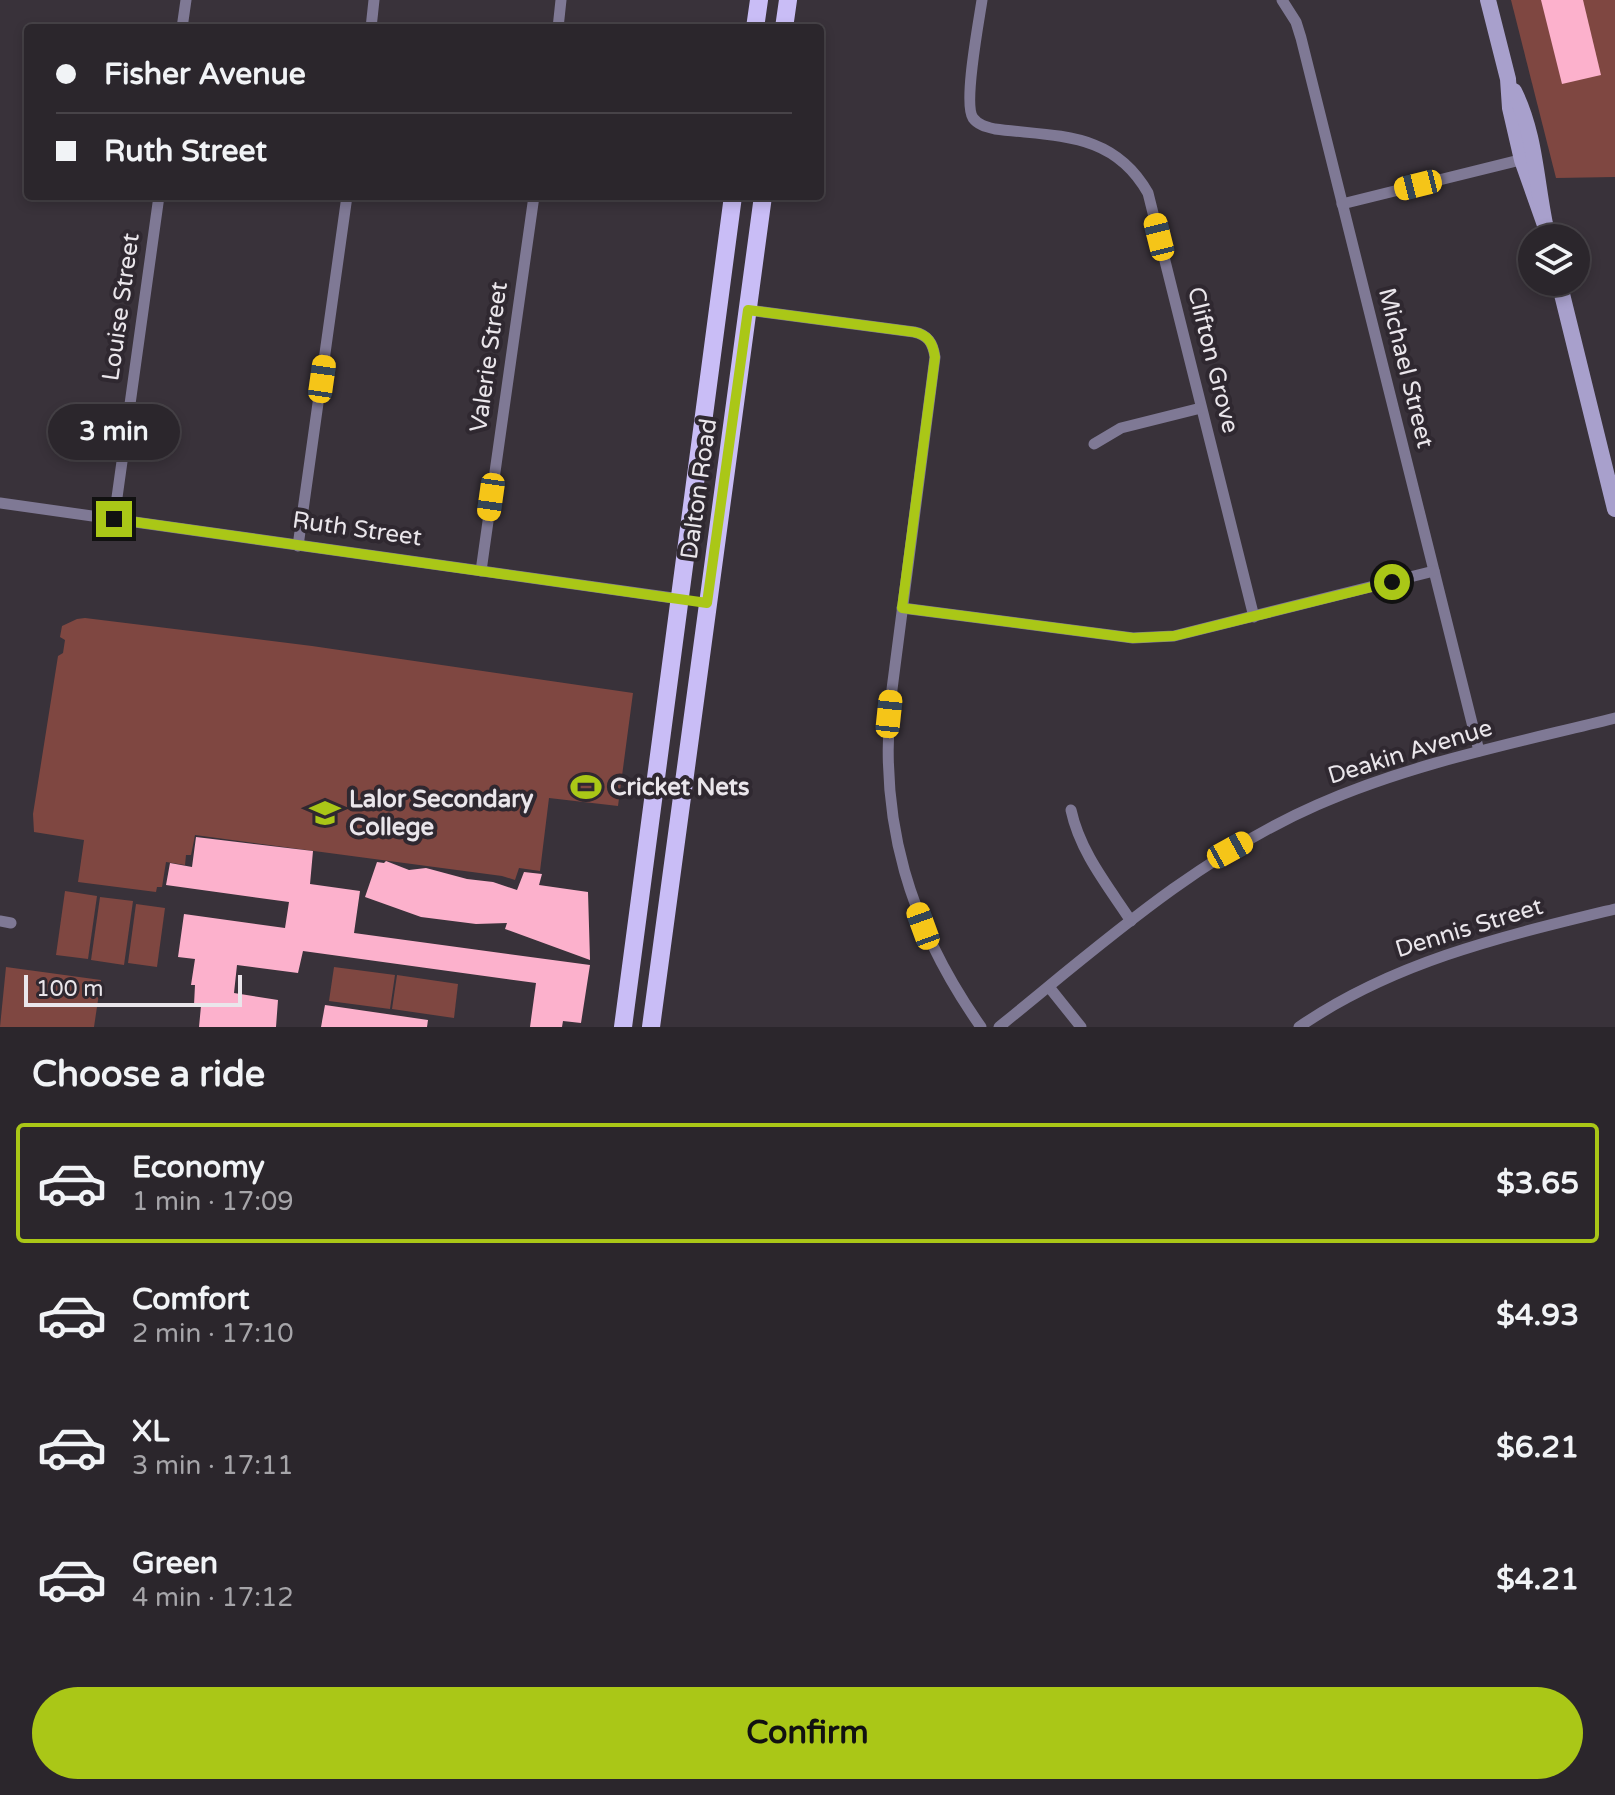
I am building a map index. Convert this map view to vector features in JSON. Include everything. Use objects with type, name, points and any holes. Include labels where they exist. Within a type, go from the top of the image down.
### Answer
[{"type":"main road","points":[[756,24],[759,0]]},
{"type":"main road","points":[[785,24],[788,0]]},
{"type":"main road","name":"Dalton Road","points":[[623,1027],[732,200]]},
{"type":"main road","name":"Dalton Road","points":[[651,1027],[762,200]]},
{"type":"main road","name":"Ruth Street","points":[[680,599],[707,603]]},
{"type":"street","points":[[183,24],[186,0]]},
{"type":"street","points":[[371,24],[374,0]]},
{"type":"street","points":[[558,24],[561,0]]},
{"type":"street","name":"Clifton Grove","points":[[982,0],[969,102],[974,119],[981,125],[995,129],[1102,146],[1130,166],[1148,193],[1254,617]]},
{"type":"street","name":"Michael Street","points":[[1282,0],[1296,22],[1301,38],[1479,751]]},
{"type":"street","points":[[1488,0],[1508,79],[1522,110],[1528,158],[1545,224]]},
{"type":"street","points":[[1342,204],[1528,158]]},
{"type":"street","name":"Louise Street","points":[[114,519],[158,200]]},
{"type":"street","points":[[298,546],[346,200]]},
{"type":"street","name":"Valerie Street","points":[[481,571],[533,200]]},
{"type":"street","points":[[1562,296],[1615,509]]},
{"type":"street","points":[[748,310],[914,332],[923,334],[933,346],[935,357],[887,731],[889,784],[897,847],[907,885],[923,926],[955,990],[981,1027]]},
{"type":"street","points":[[1094,444],[1121,428],[1201,408]]},
{"type":"street","name":"Ruth Street","points":[[0,503],[680,599]]},
{"type":"street","points":[[902,608],[1133,638],[1174,636],[1434,571]]},
{"type":"street","name":"Deakin Avenue","points":[[999,1027],[1193,875],[1230,850],[1315,806],[1386,777],[1615,718]]},
{"type":"street","points":[[1071,810],[1075,830],[1084,849],[1131,921]]},
{"type":"street","name":"Dennis Street","points":[[1299,1027],[1354,993],[1432,958],[1615,909]]},
{"type":"street","points":[[1049,987],[1081,1027]]},
{"type":"shaded area","points":[[1511,0],[1615,0],[1615,177],[1556,178]]},
{"type":"shaded area","points":[[85,618],[312,646],[633,693],[618,806],[549,798],[540,871],[519,868],[515,880],[195,835],[191,855],[186,855],[185,865],[166,862],[162,887],[157,887],[156,892],[78,882],[84,840],[34,832],[33,814],[58,656],[63,653],[65,640],[60,637],[62,626]]},
{"type":"shaded area","points":[[65,891],[97,896],[88,959],[56,955]]},
{"type":"shaded area","points":[[100,897],[133,901],[124,965],[91,960]]},
{"type":"shaded area","points":[[136,904],[165,908],[157,967],[128,963]]},
{"type":"shaded area","points":[[6,967],[101,980],[94,1027],[0,1027]]},
{"type":"shaded area","points":[[334,967],[395,975],[390,1009],[329,1001]]},
{"type":"shaded area","points":[[397,975],[458,984],[454,1018],[392,1009]]},
{"type":"building","points":[[1541,0],[1583,0],[1601,75],[1562,84]]},
{"type":"building","points":[[196,837],[313,851],[310,884],[360,891],[354,933],[590,965],[581,1023],[563,1021],[562,1027],[530,1027],[536,983],[303,951],[298,973],[237,965],[234,993],[278,1000],[276,1027],[199,1027],[201,1006],[194,1005],[195,985],[191,985],[195,959],[178,957],[184,914],[285,928],[289,902],[166,885],[170,863],[192,867]]},
{"type":"building","points":[[386,861],[409,870],[426,868],[517,890],[524,872],[542,874],[539,885],[588,892],[590,960],[505,929],[507,923],[476,924],[421,917],[365,897],[377,862]]},
{"type":"building","points":[[325,1005],[428,1020],[427,1027],[321,1027]]},
{"type":"place","name":"Cricket Nets","points":[[586,787]]},
{"type":"place","name":"Lalor Secondary College","points":[[325,813]]},
{"type":"route","points":[[114,519],[707,603],[748,310],[914,332],[930,340],[935,357],[902,608],[1155,639],[1392,582]]}]
